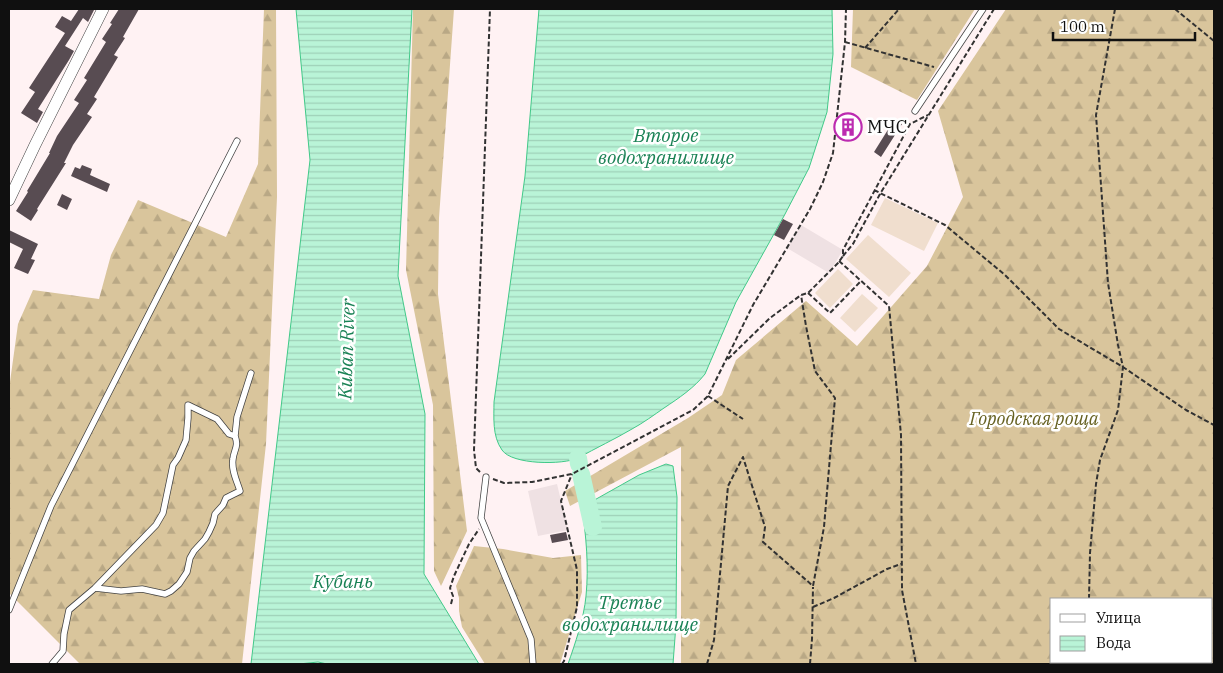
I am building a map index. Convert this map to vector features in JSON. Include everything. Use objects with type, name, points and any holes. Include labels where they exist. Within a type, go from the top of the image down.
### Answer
[{"type":"street","points":[[9,200],[103,9]]},
{"type":"lane","points":[[915,111],[983,9]]},
{"type":"lane","points":[[9,610],[51,506],[236,141]]},
{"type":"lane","points":[[94,588],[121,591],[142,589],[166,594],[179,584],[187,572],[190,558],[194,551],[209,532],[215,514],[226,498],[240,490],[233,471],[233,459],[237,448],[235,436],[237,417],[251,373]]},
{"type":"lane","points":[[52,664],[63,651],[69,610],[94,588],[156,525],[163,513],[173,465],[186,440],[188,405],[217,419],[229,434],[235,436]]},
{"type":"lane","points":[[486,477],[481,518],[531,639],[533,664]]},
{"type":"path","points":[[490,9],[474,450],[476,468],[486,477],[504,483],[532,482],[572,474],[693,410],[708,396],[753,305],[810,209],[823,182],[833,153],[845,42],[846,9]]},
{"type":"path","points":[[865,48],[899,9]]},
{"type":"path","points":[[726,360],[770,318],[801,295],[808,293],[829,273],[843,256],[994,9]]},
{"type":"path","points":[[1089,598],[1090,553],[1096,484],[1100,460],[1118,410],[1124,367],[1118,345],[1108,283],[1096,115],[1115,9]]},
{"type":"path","points":[[1175,9],[1214,41]]},
{"type":"path","points":[[845,42],[943,70]]},
{"type":"path","points":[[843,256],[843,250],[910,124],[928,115]]},
{"type":"path","points":[[874,190],[945,225],[1005,275],[1059,329],[1124,367],[1186,410],[1214,425]]},
{"type":"path","points":[[839,261],[888,306],[901,435],[902,590],[916,664]]},
{"type":"path","points":[[808,293],[830,313],[861,281]]},
{"type":"path","points":[[801,295],[815,371],[835,398],[824,527],[813,586],[810,664]]},
{"type":"path","points":[[708,396],[743,419]]},
{"type":"path","points":[[707,664],[714,640],[728,486],[743,457],[765,527],[763,542],[813,586]]},
{"type":"path","points":[[562,664],[577,607],[577,570],[561,501],[572,474]]},
{"type":"path","points":[[451,604],[453,596],[450,588],[454,576],[469,544],[484,524]]},
{"type":"path","points":[[813,607],[834,598],[887,569],[902,564]]},
{"type":"green space","points":[[264,9],[276,9],[277,197],[266,444],[242,664],[80,664],[9,593],[9,389],[18,324],[33,290],[99,299],[111,255],[138,200],[226,237],[258,164]]},
{"type":"green space","points":[[413,9],[454,9],[439,218],[438,294],[467,531],[441,586],[434,571],[433,405],[406,270]]},
{"type":"green space","points":[[853,9],[975,9],[917,100],[851,67]]},
{"type":"green space","name":"Городская роща","points":[[1006,9],[1214,9],[1214,664],[681,664],[681,447],[570,506],[565,491],[688,418],[722,395],[736,360],[806,301],[857,346],[927,266],[963,197],[938,111]]},
{"type":"green space","points":[[474,546],[553,558],[581,555],[582,592],[560,664],[485,664],[462,627],[456,586]]},
{"type":"shaded area","points":[[885,198],[938,223],[924,251],[871,225]]},
{"type":"shaded area","points":[[801,225],[843,250],[829,273],[787,248]]},
{"type":"shaded area","points":[[868,235],[911,273],[889,297],[846,259]]},
{"type":"shaded area","points":[[838,269],[853,284],[830,308],[815,293]]},
{"type":"shaded area","points":[[862,294],[878,308],[855,332],[840,318]]},
{"type":"shaded area","points":[[557,484],[568,530],[538,536],[528,491]]},
{"type":"water","name":"Кубань","points":[[296,9],[412,9],[398,276],[425,414],[424,574],[479,664],[327,664],[318,662],[251,664],[310,160]]},
{"type":"water","name":"Второе водохранилище","points":[[539,9],[832,9],[833,54],[827,112],[809,168],[736,302],[705,374],[681,397],[626,433],[578,458],[561,462],[526,461],[508,455],[499,445],[495,433],[494,420],[494,402],[525,176]]},
{"type":"water","name":"Третье водохранилище","points":[[666,464],[673,466],[677,497],[676,624],[673,664],[568,664],[581,622],[586,596],[587,551],[582,507],[639,475]]},
{"type":"building","points":[[79,9],[94,10],[88,22],[83,18],[65,46],[74,51],[38,109],[43,112],[37,123],[21,113],[35,92],[29,88],[65,33],[55,27],[62,16],[71,21]]},
{"type":"building","points":[[119,9],[139,9],[123,37],[125,38],[114,55],[118,57],[94,97],[97,99],[87,114],[92,117],[73,145],[64,163],[66,163],[31,221],[16,211],[50,153],[57,136],[79,103],[74,100],[87,80],[84,78],[106,42],[102,39]]},
{"type":"building","name":"МЧС","points":[[854,116],[856,137],[842,138],[840,117]]},
{"type":"building","points":[[894,120],[902,124],[881,157],[874,152]]},
{"type":"building","points":[[82,165],[92,169],[90,175],[110,184],[107,192],[71,176],[75,167],[80,169]]},
{"type":"building","points":[[62,194],[72,199],[67,210],[57,205]]},
{"type":"building","points":[[783,219],[793,224],[784,240],[774,235]]},
{"type":"building","points":[[9,230],[38,244],[31,259],[35,260],[28,274],[14,268],[23,249],[9,242]]},
{"type":"building","points":[[566,532],[568,540],[552,543],[550,535]]},
{"type":"waterway","points":[[578,458],[579,464]]},
{"type":"waterway","points":[[581,474],[593,527]]},
{"type":"place","name":"МЧС","points":[[848,127]]},
{"type":"water label","name":"Kuban River","points":[[346,349]]}]
